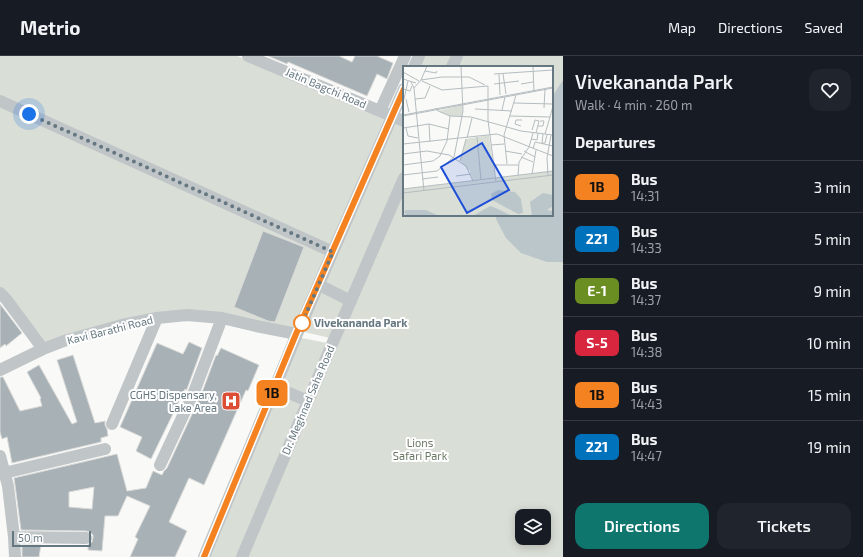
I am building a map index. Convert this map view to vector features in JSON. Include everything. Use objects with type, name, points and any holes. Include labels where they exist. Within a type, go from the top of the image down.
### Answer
[{"type":"street","points":[[380,111],[405,56]]},
{"type":"street","points":[[414,66],[419,56]]},
{"type":"street","points":[[452,66],[457,56]]},
{"type":"street","name":"Jatin Bagchi Road","points":[[254,57],[403,121]]},
{"type":"street","points":[[204,557],[296,334],[403,91]]},
{"type":"street","points":[[0,101],[333,252]]},
{"type":"street","name":"Dr. Meghnad Saha Road","points":[[242,557],[350,301],[403,180]]},
{"type":"street","points":[[318,285],[350,301]]},
{"type":"street","points":[[0,293],[43,349]]},
{"type":"street","name":"Kavi Barathi Road","points":[[0,370],[43,349],[64,341],[122,325],[157,318],[187,315],[222,318],[296,334]]},
{"type":"street","points":[[112,424],[157,318]]},
{"type":"street","points":[[160,465],[194,392],[222,318]]},
{"type":"street","points":[[275,387],[308,401]]},
{"type":"street","points":[[4,473],[105,449]]},
{"type":"street","points":[[0,456],[8,486],[15,557]]},
{"type":"street","points":[[14,537],[86,538]]},
{"type":"green space","points":[[0,56],[237,56],[385,117],[294,330],[186,311],[43,344],[0,290]]},
{"type":"green space","points":[[423,56],[454,56],[449,66],[418,66]]},
{"type":"green space","name":"Lions Safari Park","points":[[462,56],[563,56],[563,557],[243,557],[403,187],[403,216],[553,216],[553,66],[457,66]]},
{"type":"green space","points":[[392,119],[403,124],[403,170],[330,338],[300,331]]},
{"type":"green space","points":[[297,337],[327,343],[239,557],[207,557]]},
{"type":"shaded area","points":[[563,80],[563,262],[547,262],[521,253],[506,238],[496,219],[496,216],[553,216],[553,95]]},
{"type":"building","points":[[268,56],[339,56],[352,62],[355,56],[377,56],[393,63],[387,79],[377,74],[367,96],[288,62],[287,64]]},
{"type":"building","points":[[263,231],[304,247],[275,322],[268,321],[234,307]]},
{"type":"building","points":[[0,304],[22,333],[6,346],[5,344],[0,348]]},
{"type":"building","points":[[189,342],[202,348],[187,390],[185,389],[151,459],[136,451],[142,437],[120,427],[157,343],[183,354]]},
{"type":"building","points":[[221,348],[259,365],[248,391],[246,390],[204,485],[189,478],[169,522],[187,531],[175,557],[130,557],[138,539],[135,537],[150,506],[127,496],[118,516],[105,516],[102,551],[88,550],[88,545],[92,542],[93,538],[93,535],[90,532],[21,530],[14,478],[117,454],[127,491],[146,488],[153,471],[162,475],[167,468],[201,395],[216,355],[217,356]],"holes":[[[94,487],[92,509],[69,507],[69,492]]]},
{"type":"building","points":[[73,355],[95,423],[105,421],[108,436],[101,438],[101,442],[12,463],[7,437],[2,439],[0,432],[0,377],[3,377],[20,411],[42,406],[41,398],[27,372],[39,365],[72,424],[77,422],[57,360]]},
{"type":"building","points":[[22,545],[41,545],[39,557],[22,557]]},
{"type":"bus line","name":"1B","points":[[204,557],[296,334],[403,91]]},
{"type":"place","name":"Vivekananda Park","points":[[302,323]]},
{"type":"place","name":"CGHS Dispensary, Lake Area","points":[[231,401]]},
{"type":"route","points":[[29,114],[333,252],[302,323]]}]
